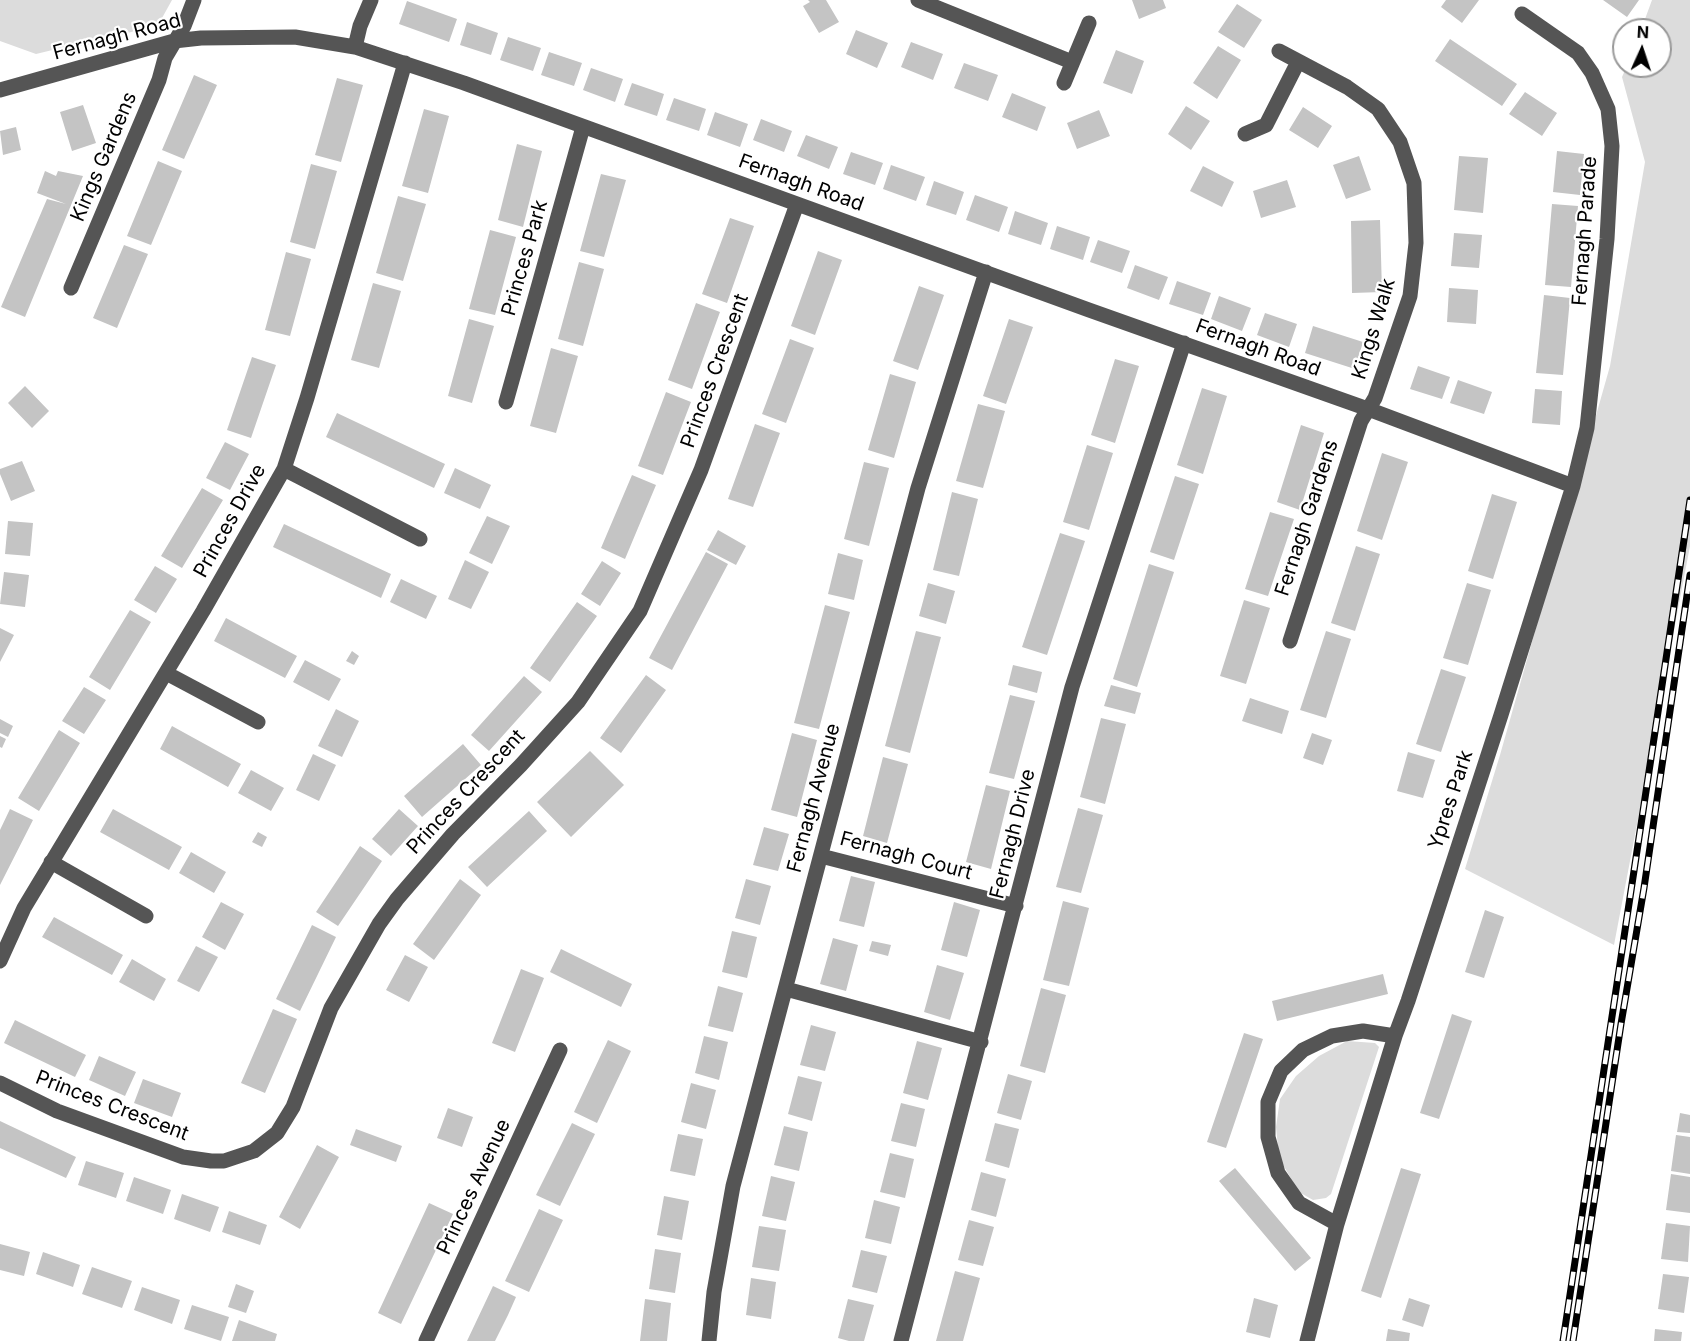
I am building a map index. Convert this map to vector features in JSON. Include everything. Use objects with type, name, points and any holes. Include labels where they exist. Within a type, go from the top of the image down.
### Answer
[{"type":"street","name":"Kings Gardens","points":[[71,288],[159,80],[165,58],[184,26],[194,0]]},
{"type":"street","points":[[355,47],[360,26],[371,0]]},
{"type":"street","points":[[918,0],[1071,62]]},
{"type":"street","name":"Fernagh Parade","points":[[1522,14],[1578,53],[1592,73],[1608,109],[1612,146],[1607,239],[1587,428],[1573,486],[1544,576]]},
{"type":"street","points":[[1064,83],[1089,22]]},
{"type":"street","name":"Fernagh Road","points":[[0,90],[174,41],[242,36],[295,37],[355,47],[464,83],[1573,486]]},
{"type":"street","name":"Kings Walk","points":[[1279,51],[1347,87],[1377,109],[1400,142],[1414,183],[1416,243],[1410,296],[1368,410]]},
{"type":"street","points":[[1245,134],[1266,125],[1298,62]]},
{"type":"street","name":"Princes Drive","points":[[0,961],[24,908],[166,673],[284,469],[405,63]]},
{"type":"street","name":"Princes Park","points":[[506,402],[584,127]]},
{"type":"street","name":"Princes Crescent","points":[[0,1083],[57,1111],[183,1157],[224,1161],[254,1151],[276,1133],[293,1107],[331,1008],[379,924],[397,899],[453,834],[521,765],[578,702],[640,611],[702,470],[798,204]]},
{"type":"street","name":"Fernagh Avenue","points":[[710,1341],[714,1292],[733,1186],[918,488],[986,272]]},
{"type":"street","name":"Fernagh Drive","points":[[901,1341],[1072,687],[1184,343]]},
{"type":"street","name":"Fernagh Gardens","points":[[1290,641],[1360,420],[1368,410]]},
{"type":"street","points":[[284,469],[420,538]]},
{"type":"street","name":"Ypres Park","points":[[1307,1341],[1337,1224],[1395,1036],[1544,576]]},
{"type":"street","points":[[166,673],[258,722]]},
{"type":"street","name":"Fernagh Court","points":[[821,856],[1016,906]]},
{"type":"street","points":[[51,862],[146,916]]},
{"type":"street","points":[[786,989],[981,1042]]},
{"type":"street","points":[[1337,1224],[1299,1203],[1278,1173],[1268,1137],[1268,1102],[1281,1071],[1303,1050],[1332,1036],[1363,1031],[1395,1036]]},
{"type":"street","name":"Princes Avenue","points":[[426,1341],[560,1050]]},
{"type":"shaded area","points":[[0,0],[172,0],[162,18],[154,25],[92,44],[74,47],[73,45],[36,54],[0,41]]},
{"type":"shaded area","points":[[1652,0],[1690,0],[1690,546],[1614,945],[1465,869],[1500,755],[1610,366],[1645,162],[1622,78],[1672,78],[1672,18],[1645,18]]},
{"type":"shaded area","points":[[1347,1041],[1375,1043],[1379,1047],[1331,1194],[1326,1198],[1313,1200],[1299,1192],[1279,1158],[1276,1127],[1280,1099],[1296,1076],[1319,1056]]},
{"type":"building","points":[[808,0],[826,0],[839,22],[819,33],[803,6],[810,2]]},
{"type":"building","points":[[1132,0],[1163,0],[1166,8],[1139,19]]},
{"type":"building","points":[[1446,0],[1479,0],[1462,23],[1441,7]]},
{"type":"building","points":[[1603,0],[1639,0],[1627,17]]},
{"type":"building","points":[[407,1],[457,19],[449,42],[399,24]]},
{"type":"building","points":[[1237,4],[1262,20],[1244,48],[1218,32]]},
{"type":"building","points":[[467,22],[498,33],[491,55],[460,45]]},
{"type":"building","points":[[856,30],[888,43],[877,68],[846,54]]},
{"type":"building","points":[[508,37],[541,48],[533,71],[500,60]]},
{"type":"building","points":[[1450,39],[1517,84],[1502,106],[1435,61]]},
{"type":"building","points":[[911,42],[943,54],[933,80],[901,67]]},
{"type":"building","points":[[1218,46],[1241,60],[1217,99],[1193,83]]},
{"type":"building","points":[[1116,50],[1144,61],[1132,94],[1103,83]]},
{"type":"building","points":[[549,52],[582,63],[574,86],[541,75]]},
{"type":"building","points":[[964,63],[998,75],[988,101],[954,88]]},
{"type":"building","points":[[591,68],[623,79],[615,102],[583,90]]},
{"type":"building","points":[[194,75],[217,85],[184,159],[162,150]]},
{"type":"building","points":[[337,78],[363,85],[341,162],[315,155]]},
{"type":"building","points":[[632,83],[664,94],[657,116],[624,105]]},
{"type":"building","points":[[1525,92],[1557,113],[1542,136],[1509,114]]},
{"type":"building","points":[[1012,93],[1046,107],[1037,131],[1002,117]]},
{"type":"building","points":[[674,98],[706,109],[699,131],[666,120]]},
{"type":"building","points":[[83,105],[96,143],[72,151],[60,112]]},
{"type":"building","points":[[1186,106],[1210,121],[1191,150],[1168,134]]},
{"type":"building","points":[[1303,107],[1332,126],[1318,148],[1289,130]]},
{"type":"building","points":[[424,109],[449,116],[428,193],[402,186]]},
{"type":"building","points":[[1099,110],[1110,136],[1077,149],[1067,123]]},
{"type":"building","points":[[715,112],[748,124],[740,147],[707,135]]},
{"type":"building","points":[[761,119],[792,131],[784,152],[753,140]]},
{"type":"building","points":[[16,127],[21,150],[3,155],[0,131]]},
{"type":"building","points":[[806,135],[838,147],[829,169],[797,156]]},
{"type":"building","points":[[517,144],[542,151],[523,227],[498,220]]},
{"type":"building","points":[[1557,151],[1584,154],[1580,195],[1553,192]]},
{"type":"building","points":[[851,152],[883,163],[875,185],[843,174]]},
{"type":"building","points":[[1359,156],[1371,190],[1346,199],[1333,165]]},
{"type":"building","points":[[1459,156],[1488,158],[1483,213],[1454,210]]},
{"type":"building","points":[[158,161],[182,171],[151,245],[127,236]]},
{"type":"building","points":[[311,164],[337,171],[315,249],[290,242]]},
{"type":"building","points":[[891,165],[925,177],[916,201],[883,189]]},
{"type":"building","points":[[1203,166],[1234,182],[1222,207],[1190,191]]},
{"type":"building","points":[[45,171],[56,176],[58,171],[83,176],[25,317],[1,307],[47,199],[66,204],[37,193]]},
{"type":"building","points":[[601,174],[626,180],[604,257],[580,251]]},
{"type":"building","points":[[1287,180],[1296,207],[1261,218],[1253,191]]},
{"type":"building","points":[[934,181],[964,192],[956,215],[926,205]]},
{"type":"building","points":[[975,195],[1008,207],[999,232],[966,220]]},
{"type":"building","points":[[398,196],[426,204],[403,281],[376,273]]},
{"type":"building","points":[[1552,204],[1578,206],[1571,287],[1545,285]]},
{"type":"building","points":[[1015,211],[1048,223],[1041,245],[1008,234]]},
{"type":"building","points":[[730,218],[754,226],[727,303],[702,294]]},
{"type":"building","points":[[1380,220],[1382,292],[1352,293],[1351,221]]},
{"type":"building","points":[[1057,226],[1090,237],[1083,260],[1050,249]]},
{"type":"building","points":[[490,230],[516,237],[495,315],[469,309]]},
{"type":"building","points":[[1454,233],[1482,235],[1479,268],[1451,266]]},
{"type":"building","points":[[1098,240],[1130,251],[1122,273],[1090,262]]},
{"type":"building","points":[[124,245],[148,254],[117,328],[93,318]]},
{"type":"building","points":[[818,251],[842,260],[815,335],[791,326]]},
{"type":"building","points":[[286,252],[311,259],[290,336],[265,330]]},
{"type":"building","points":[[579,262],[604,269],[583,346],[558,339]]},
{"type":"building","points":[[1135,265],[1168,277],[1159,300],[1127,288]]},
{"type":"building","points":[[1177,281],[1211,293],[1203,315],[1169,304]]},
{"type":"building","points":[[373,283],[401,291],[379,368],[351,360]]},
{"type":"building","points":[[919,286],[944,295],[918,370],[893,361]]},
{"type":"building","points":[[1449,288],[1478,290],[1476,324],[1447,322]]},
{"type":"building","points":[[1544,295],[1570,298],[1563,375],[1536,373]]},
{"type":"building","points":[[1219,296],[1251,308],[1242,331],[1211,319]]},
{"type":"building","points":[[696,303],[720,312],[692,389],[668,380]]},
{"type":"building","points":[[1265,313],[1297,324],[1289,347],[1257,335]]},
{"type":"building","points":[[469,319],[494,326],[472,403],[448,396]]},
{"type":"building","points":[[1009,319],[1033,327],[1006,404],[983,396]]},
{"type":"building","points":[[1313,326],[1363,342],[1355,369],[1305,353]]},
{"type":"building","points":[[790,339],[814,348],[786,423],[762,414]]},
{"type":"building","points":[[551,348],[578,356],[556,433],[530,426]]},
{"type":"building","points":[[252,357],[276,365],[251,438],[227,430]]},
{"type":"building","points":[[1115,359],[1139,366],[1115,443],[1091,435]]},
{"type":"building","points":[[1418,366],[1450,377],[1442,399],[1410,389]]},
{"type":"building","points":[[890,374],[916,382],[894,458],[868,450]]},
{"type":"building","points":[[1458,380],[1492,392],[1484,414],[1450,403]]},
{"type":"building","points":[[25,386],[49,411],[32,428],[8,403]]},
{"type":"building","points":[[1202,388],[1227,396],[1203,474],[1177,465]]},
{"type":"building","points":[[1535,389],[1562,391],[1560,425],[1532,423]]},
{"type":"building","points":[[666,392],[691,402],[663,475],[638,466]]},
{"type":"building","points":[[978,404],[1005,411],[983,488],[956,481]]},
{"type":"building","points":[[337,413],[445,464],[434,488],[326,437]]},
{"type":"building","points":[[755,424],[780,433],[753,507],[728,499]]},
{"type":"building","points":[[1301,425],[1324,433],[1300,510],[1277,502]]},
{"type":"building","points":[[225,442],[249,454],[230,490],[206,478]]},
{"type":"building","points":[[1087,445],[1113,453],[1089,530],[1063,522]]},
{"type":"building","points":[[1382,453],[1408,462],[1382,540],[1357,531]]},
{"type":"building","points":[[22,461],[35,491],[11,501],[0,469]]},
{"type":"building","points":[[864,462],[889,468],[869,546],[844,539]]},
{"type":"building","points":[[455,468],[491,485],[480,509],[444,493]]},
{"type":"building","points":[[632,475],[656,485],[625,559],[601,548]]},
{"type":"building","points":[[1175,476],[1199,484],[1174,560],[1150,552]]},
{"type":"building","points":[[202,488],[223,500],[182,568],[161,556]]},
{"type":"building","points":[[952,492],[978,499],[959,576],[933,570]]},
{"type":"building","points":[[1492,494],[1517,502],[1493,579],[1468,571]]},
{"type":"building","points":[[1270,512],[1294,519],[1268,596],[1245,589]]},
{"type":"building","points":[[487,516],[510,526],[492,564],[469,553]]},
{"type":"building","points":[[8,521],[33,523],[30,556],[5,554]]},
{"type":"building","points":[[284,524],[391,574],[381,598],[273,547]]},
{"type":"building","points":[[718,530],[746,546],[736,565],[707,550]]},
{"type":"building","points":[[1060,533],[1085,541],[1047,655],[1022,647]]},
{"type":"building","points":[[1356,546],[1380,554],[1355,631],[1331,623]]},
{"type":"building","points":[[706,552],[728,564],[672,670],[649,658]]},
{"type":"building","points":[[838,553],[863,560],[854,600],[828,594]]},
{"type":"building","points":[[465,560],[489,572],[471,609],[448,599]]},
{"type":"building","points":[[602,561],[621,573],[600,606],[581,594]]},
{"type":"building","points":[[1149,564],[1174,572],[1137,687],[1113,679]]},
{"type":"building","points":[[155,566],[177,579],[156,613],[134,600]]},
{"type":"building","points":[[4,572],[29,575],[25,607],[0,604]]},
{"type":"building","points":[[401,579],[437,596],[426,619],[390,602]]},
{"type":"building","points":[[928,583],[955,591],[946,624],[919,616]]},
{"type":"building","points":[[1467,583],[1491,590],[1468,665],[1443,658]]},
{"type":"building","points":[[1244,600],[1270,608],[1246,684],[1220,676]]},
{"type":"building","points":[[577,602],[597,616],[550,682],[530,668]]},
{"type":"building","points":[[825,605],[850,612],[819,729],[794,723]]},
{"type":"building","points":[[130,610],[151,622],[110,690],[89,677]]},
{"type":"building","points":[[226,618],[297,656],[285,678],[214,641]]},
{"type":"building","points":[[0,628],[14,635],[0,662]]},
{"type":"building","points":[[916,631],[941,637],[910,753],[885,746]]},
{"type":"building","points":[[1326,631],[1351,639],[1326,718],[1300,710]]},
{"type":"building","points":[[352,651],[359,656],[354,665],[346,661]]},
{"type":"building","points":[[305,660],[341,679],[329,701],[293,682]]},
{"type":"building","points":[[1013,665],[1042,672],[1037,693],[1008,685]]},
{"type":"building","points":[[1441,669],[1466,677],[1441,752],[1416,744]]},
{"type":"building","points":[[646,675],[666,690],[621,753],[600,738]]},
{"type":"building","points":[[524,676],[542,692],[489,751],[471,735]]},
{"type":"building","points":[[1111,685],[1141,693],[1135,714],[1104,706]]},
{"type":"building","points":[[84,687],[106,700],[84,734],[62,721]]},
{"type":"building","points":[[1010,695],[1035,701],[1014,779],[989,773]]},
{"type":"building","points":[[1250,698],[1289,711],[1282,734],[1242,721]]},
{"type":"building","points":[[336,709],[359,721],[342,757],[318,746]]},
{"type":"building","points":[[1101,718],[1126,724],[1105,804],[1080,797]]},
{"type":"building","points":[[0,719],[13,726],[8,737],[0,733]]},
{"type":"building","points":[[172,726],[241,764],[228,787],[160,749]]},
{"type":"building","points":[[59,730],[80,743],[39,811],[18,798]]},
{"type":"building","points":[[792,733],[817,740],[797,817],[771,810]]},
{"type":"building","points":[[1312,733],[1332,740],[1323,765],[1303,758]]},
{"type":"building","points":[[0,736],[6,739],[2,748],[0,747]]},
{"type":"building","points":[[463,744],[481,765],[422,817],[404,796]]},
{"type":"building","points":[[590,751],[624,785],[571,837],[537,802]]},
{"type":"building","points":[[1408,752],[1435,760],[1423,798],[1397,791]]},
{"type":"building","points":[[313,754],[336,765],[319,801],[296,790]]},
{"type":"building","points":[[883,757],[908,764],[887,843],[863,836]]},
{"type":"building","points":[[251,770],[284,788],[271,811],[238,793]]},
{"type":"building","points":[[986,785],[1010,791],[991,869],[966,862]]},
{"type":"building","points":[[1078,808],[1103,815],[1081,893],[1056,887]]},
{"type":"building","points":[[10,809],[33,820],[0,885],[0,830]]},
{"type":"building","points":[[113,809],[182,847],[169,870],[100,832]]},
{"type":"building","points":[[399,809],[418,826],[391,856],[372,839]]},
{"type":"building","points":[[529,811],[547,831],[487,887],[468,867]]},
{"type":"building","points":[[764,827],[789,834],[778,871],[753,865]]},
{"type":"building","points":[[258,832],[267,837],[262,847],[252,842]]},
{"type":"building","points":[[360,846],[382,861],[338,926],[316,912]]},
{"type":"building","points":[[191,852],[226,872],[214,893],[179,873]]},
{"type":"building","points":[[851,876],[875,882],[864,927],[839,921]]},
{"type":"building","points":[[460,879],[481,895],[434,960],[413,944]]},
{"type":"building","points":[[746,879],[771,886],[760,925],[735,918]]},
{"type":"building","points":[[1063,901],[1089,908],[1069,986],[1043,980]]},
{"type":"building","points":[[221,902],[244,914],[225,950],[202,937]]},
{"type":"building","points":[[954,902],[980,910],[967,957],[941,950]]},
{"type":"building","points":[[1485,910],[1504,917],[1484,978],[1465,972]]},
{"type":"building","points":[[54,917],[123,955],[112,975],[42,937]]},
{"type":"building","points":[[312,925],[336,937],[300,1011],[276,999]]},
{"type":"building","points":[[732,931],[757,937],[747,978],[722,972]]},
{"type":"building","points":[[833,938],[858,945],[846,991],[820,984]]},
{"type":"building","points":[[872,941],[891,945],[888,956],[869,951]]},
{"type":"building","points":[[196,946],[218,957],[199,992],[177,981]]},
{"type":"building","points":[[561,949],[632,984],[621,1007],[550,972]]},
{"type":"building","points":[[405,955],[428,967],[409,1002],[386,990]]},
{"type":"building","points":[[132,959],[166,979],[154,1001],[119,982]]},
{"type":"building","points":[[937,965],[964,973],[950,1020],[924,1012]]},
{"type":"building","points":[[521,969],[544,978],[515,1052],[492,1043]]},
{"type":"building","points":[[1383,974],[1388,994],[1277,1021],[1272,1001]]},
{"type":"building","points":[[718,986],[743,993],[733,1032],[708,1026]]},
{"type":"building","points":[[1041,988],[1066,995],[1045,1073],[1020,1066]]},
{"type":"building","points":[[273,1009],[297,1019],[265,1093],[241,1083]]},
{"type":"building","points":[[1452,1014],[1472,1021],[1439,1119],[1420,1113]]},
{"type":"building","points":[[15,1020],[86,1055],[75,1077],[4,1043]]},
{"type":"building","points":[[811,1025],[836,1032],[825,1071],[800,1065]]},
{"type":"building","points":[[1244,1033],[1263,1039],[1226,1148],[1207,1142]]},
{"type":"building","points":[[704,1036],[728,1042],[719,1080],[695,1073]]},
{"type":"building","points":[[608,1040],[631,1051],[597,1123],[574,1112]]},
{"type":"building","points":[[917,1041],[942,1048],[928,1100],[903,1093]]},
{"type":"building","points":[[99,1056],[136,1072],[125,1096],[89,1080]]},
{"type":"building","points":[[1008,1074],[1032,1081],[1021,1120],[997,1113]]},
{"type":"building","points":[[798,1076],[822,1082],[812,1121],[788,1114]]},
{"type":"building","points":[[143,1079],[181,1093],[172,1117],[134,1103]]},
{"type":"building","points":[[691,1083],[716,1090],[706,1129],[681,1122]]},
{"type":"building","points":[[901,1103],[925,1109],[916,1147],[891,1141]]},
{"type":"building","points":[[448,1108],[473,1117],[462,1147],[437,1138]]},
{"type":"building","points":[[1680,1113],[1690,1115],[1690,1133],[1677,1132]]},
{"type":"building","points":[[0,1121],[76,1157],[66,1178],[0,1148]]},
{"type":"building","points":[[572,1123],[595,1134],[560,1206],[536,1195]]},
{"type":"building","points":[[995,1123],[1019,1129],[1009,1168],[985,1161]]},
{"type":"building","points":[[784,1126],[808,1132],[799,1171],[774,1165]]},
{"type":"building","points":[[356,1129],[402,1146],[396,1162],[350,1145]]},
{"type":"building","points":[[678,1134],[703,1139],[695,1176],[670,1171]]},
{"type":"building","points":[[1676,1135],[1690,1137],[1690,1174],[1671,1171]]},
{"type":"building","points":[[317,1145],[339,1157],[300,1229],[279,1217]]},
{"type":"building","points":[[890,1153],[914,1159],[905,1198],[880,1192]]},
{"type":"building","points":[[86,1161],[124,1173],[116,1198],[78,1185]]},
{"type":"building","points":[[1235,1168],[1311,1258],[1295,1271],[1219,1181]]},
{"type":"building","points":[[1401,1168],[1421,1174],[1381,1298],[1361,1291]]},
{"type":"building","points":[[981,1172],[1006,1179],[996,1217],[971,1210]]},
{"type":"building","points":[[1671,1174],[1690,1177],[1690,1213],[1666,1210]]},
{"type":"building","points":[[771,1176],[795,1182],[786,1221],[762,1216]]},
{"type":"building","points":[[134,1177],[171,1190],[163,1214],[126,1201]]},
{"type":"building","points":[[182,1194],[219,1207],[210,1232],[174,1219]]},
{"type":"building","points":[[664,1196],[689,1201],[682,1240],[657,1235]]},
{"type":"building","points":[[874,1200],[900,1207],[891,1244],[865,1238]]},
{"type":"building","points":[[429,1203],[453,1214],[401,1324],[378,1313]]},
{"type":"building","points":[[539,1209],[563,1220],[529,1292],[505,1281]]},
{"type":"building","points":[[229,1211],[267,1225],[260,1245],[222,1232]]},
{"type":"building","points":[[969,1220],[994,1227],[983,1266],[958,1260]]},
{"type":"building","points":[[1666,1223],[1690,1226],[1688,1262],[1661,1259]]},
{"type":"building","points":[[759,1226],[786,1230],[779,1271],[752,1267]]},
{"type":"building","points":[[0,1244],[30,1252],[24,1276],[0,1270]]},
{"type":"building","points":[[655,1249],[681,1253],[675,1293],[649,1289]]},
{"type":"building","points":[[861,1250],[887,1256],[877,1293],[852,1287]]},
{"type":"building","points":[[43,1252],[80,1265],[73,1287],[36,1274]]},
{"type":"building","points":[[92,1267],[132,1281],[122,1308],[82,1294]]},
{"type":"building","points":[[955,1271],[980,1278],[963,1341],[936,1341]]},
{"type":"building","points":[[1663,1274],[1689,1277],[1684,1313],[1658,1309]]},
{"type":"building","points":[[751,1278],[776,1282],[771,1319],[746,1315]]},
{"type":"building","points":[[236,1284],[254,1291],[246,1313],[228,1307]]},
{"type":"building","points":[[493,1286],[516,1297],[508,1315],[495,1341],[467,1341]]},
{"type":"building","points":[[142,1287],[180,1300],[172,1324],[134,1310]]},
{"type":"building","points":[[1254,1298],[1278,1305],[1270,1338],[1246,1332]]},
{"type":"building","points":[[1409,1298],[1430,1305],[1423,1327],[1402,1320]]},
{"type":"building","points":[[645,1299],[671,1303],[667,1341],[640,1341]]},
{"type":"building","points":[[848,1299],[874,1305],[864,1341],[838,1338]]},
{"type":"building","points":[[192,1305],[229,1317],[221,1341],[184,1329]]},
{"type":"building","points":[[239,1320],[277,1334],[275,1341],[232,1341]]},
{"type":"building","points":[[1388,1329],[1410,1333],[1409,1341],[1386,1341]]},
{"type":"building","points":[[1655,1329],[1682,1332],[1681,1341],[1654,1341]]},
{"type":"railway","points":[[1563,1341],[1690,500]]},
{"type":"railway","points":[[1573,1341],[1690,575]]}]
